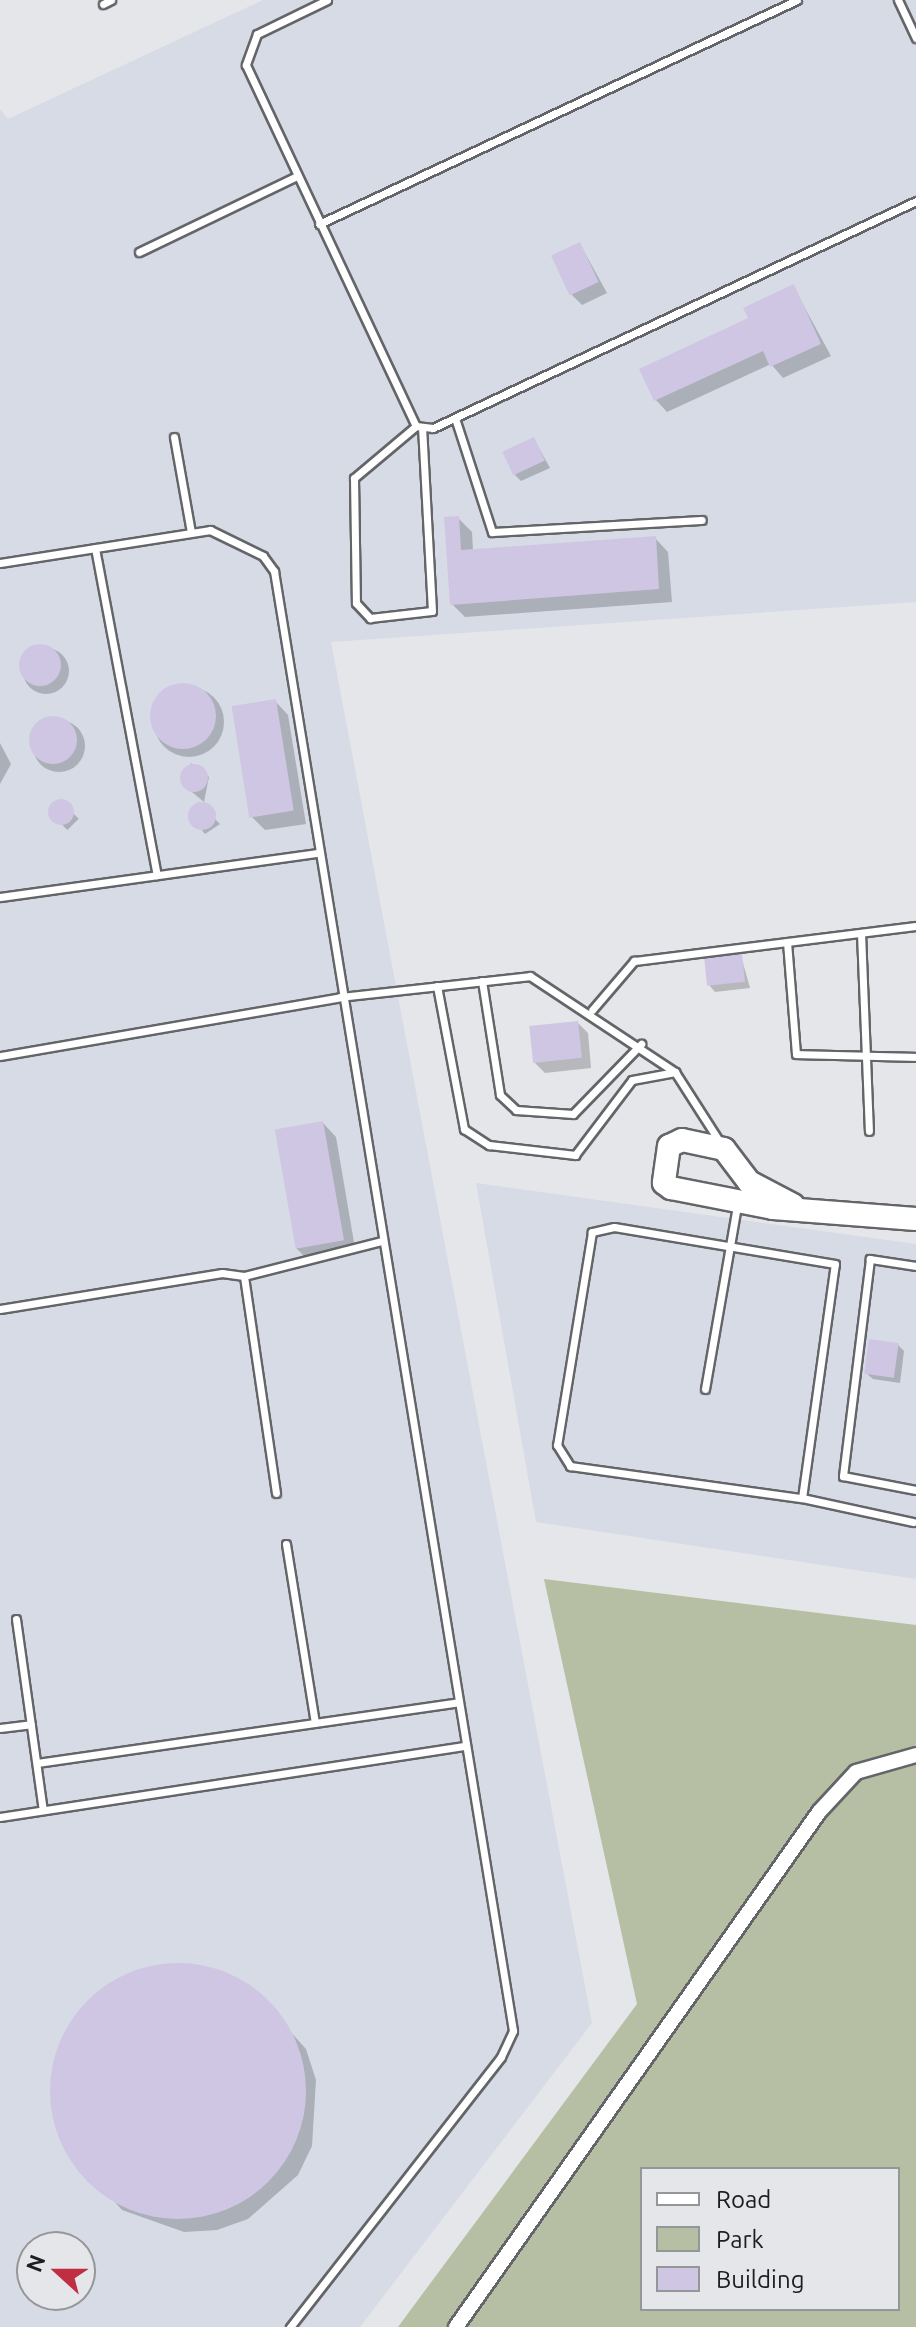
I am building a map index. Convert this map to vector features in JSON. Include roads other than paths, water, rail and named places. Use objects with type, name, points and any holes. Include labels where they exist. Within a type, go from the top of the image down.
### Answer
[{"type":"street","points":[[793,1205],[749,1182],[724,1149],[671,1142],[664,1183],[737,1203],[793,1205],[916,1219]]},
{"type":"street","points":[[456,2327],[819,1812],[856,1772],[916,1755]]},
{"type":"lane","points":[[327,0],[263,30],[245,55],[319,224],[419,427],[432,611],[370,618],[356,603],[354,478],[419,427],[455,418],[916,201]]},
{"type":"lane","points":[[319,224],[797,0]]},
{"type":"lane","points":[[898,0],[916,38]]},
{"type":"lane","points":[[139,252],[297,176]]},
{"type":"lane","points":[[455,418],[492,532],[702,520]]},
{"type":"lane","points":[[174,437],[191,532]]},
{"type":"lane","points":[[0,563],[191,532],[215,531],[271,563],[340,997],[459,1702],[513,2031],[501,2057],[290,2327]]},
{"type":"lane","points":[[95,548],[157,875]]},
{"type":"lane","points":[[0,897],[318,853]]},
{"type":"lane","points":[[592,1010],[634,961],[916,926]]},
{"type":"lane","points":[[861,933],[869,1131]]},
{"type":"lane","points":[[787,942],[796,1054],[916,1057]]},
{"type":"lane","points":[[0,1056],[340,997],[539,977],[641,1044],[675,1072],[724,1149]]},
{"type":"lane","points":[[482,981],[500,1095],[516,1110],[573,1114],[641,1044]]},
{"type":"lane","points":[[437,986],[464,1129],[489,1145],[575,1155],[632,1080],[675,1072]]},
{"type":"lane","points":[[705,1389],[737,1203]]},
{"type":"lane","points":[[802,1498],[835,1264],[732,1243],[614,1227],[592,1232],[560,1457],[587,1471],[802,1498],[913,1522]]},
{"type":"lane","points":[[0,1309],[222,1273],[244,1276],[381,1241]]},
{"type":"lane","points":[[916,1266],[870,1259],[843,1476],[916,1490]]},
{"type":"lane","points":[[244,1276],[276,1493]]},
{"type":"lane","points":[[286,1544],[315,1723]]},
{"type":"lane","points":[[16,1619],[43,1810]]},
{"type":"lane","points":[[37,1763],[459,1702]]},
{"type":"lane","points":[[0,1728],[31,1724]]},
{"type":"lane","points":[[0,1817],[466,1746]]}]
